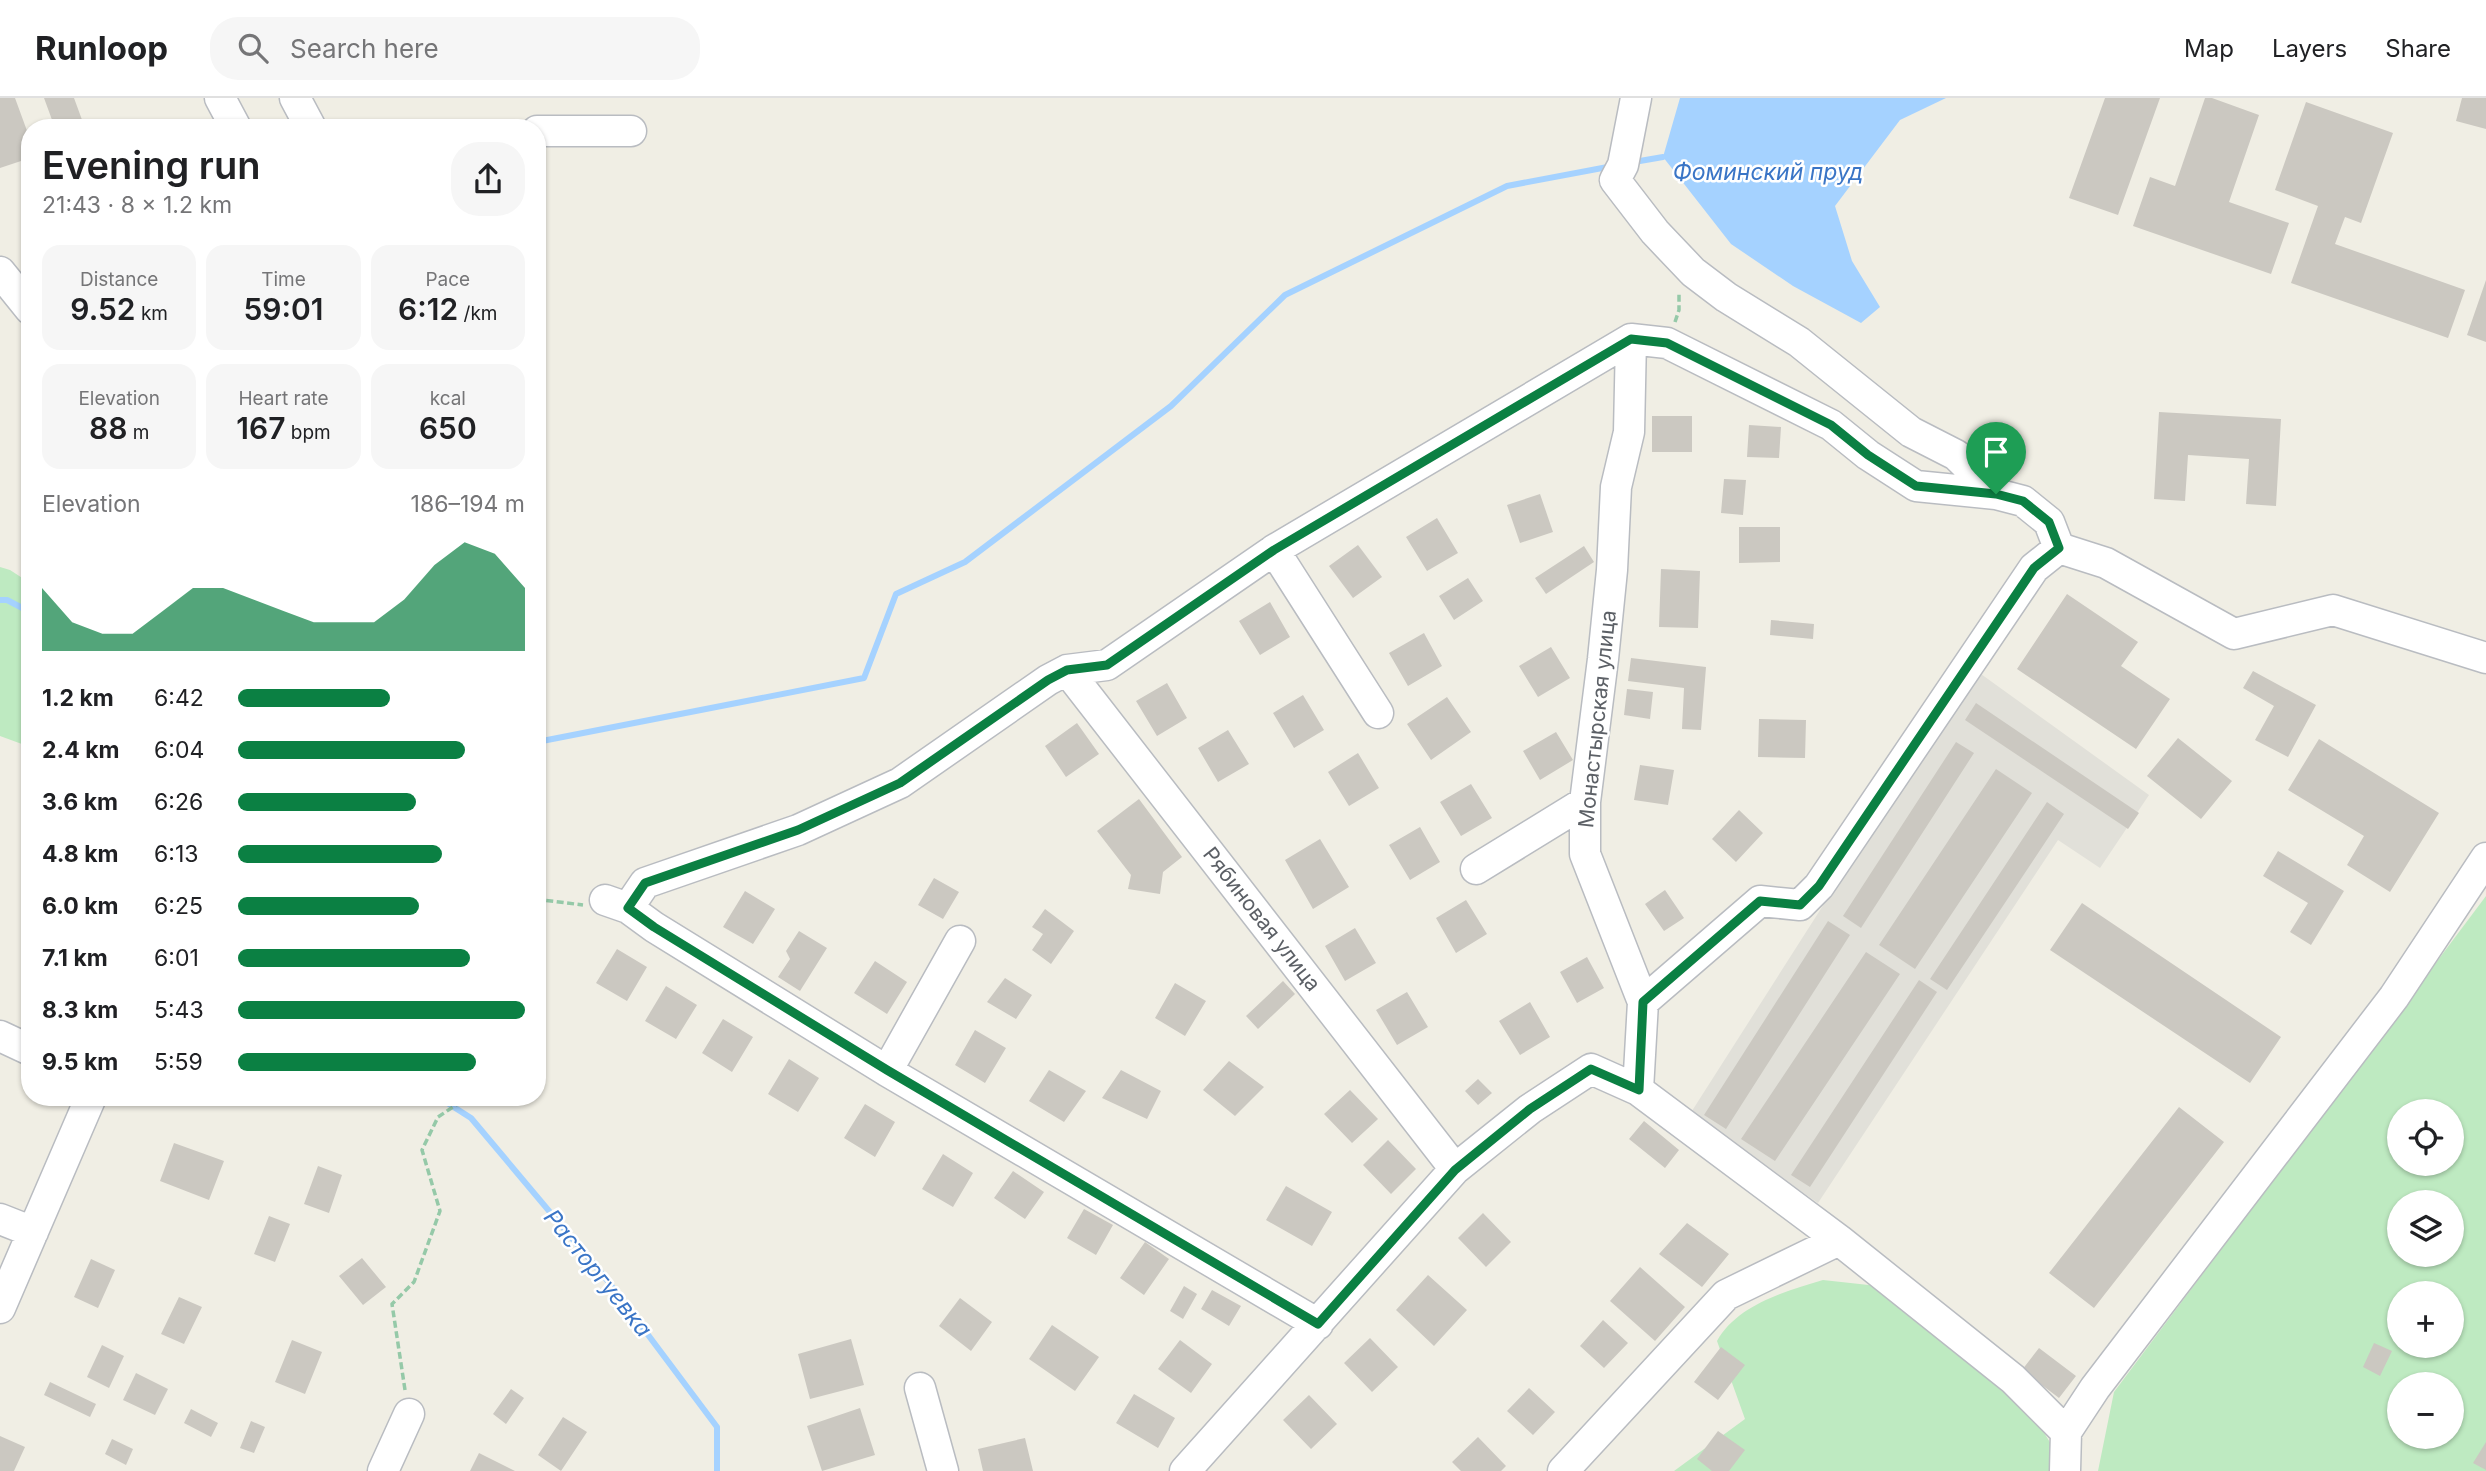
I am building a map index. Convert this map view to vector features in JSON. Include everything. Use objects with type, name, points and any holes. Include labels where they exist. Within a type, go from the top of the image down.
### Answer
[{"type":"street","points":[[220,98],[231,119]]},
{"type":"street","points":[[295,98],[306,119]]},
{"type":"street","points":[[1636,98],[1623,165],[1615,180],[1655,232],[1693,272],[1715,289],[1799,342],[1911,432],[1956,455],[1996,494]]},
{"type":"street","points":[[546,131],[631,131]]},
{"type":"street","points":[[0,272],[21,298]]},
{"type":"street","points":[[1318,1324],[887,1070],[617,904],[645,883],[798,830],[900,783],[1048,680],[1067,670],[1107,665],[1274,550],[1631,339],[1667,343],[1831,425],[1868,455],[1916,486],[1996,494],[2023,501],[2049,522],[2059,548]]},
{"type":"street","name":"Монастырская улица","points":[[1631,339],[1629,432],[1616,487],[1612,570],[1585,802],[1585,854],[1643,1002],[1639,1090]]},
{"type":"street","points":[[2059,548],[2106,562],[2234,634],[2333,610],[2486,658]]},
{"type":"street","points":[[1643,1002],[1760,901],[1800,905],[1819,886],[2034,568],[2059,548]]},
{"type":"street","points":[[1274,550],[1378,713]]},
{"type":"street","name":"Рябиновая улица","points":[[1067,670],[1455,1170]]},
{"type":"street","points":[[1476,869],[1585,802]]},
{"type":"street","points":[[2065,1471],[2066,1432],[2095,1388],[2394,997],[2486,858]]},
{"type":"street","points":[[887,1070],[960,941]]},
{"type":"street","points":[[0,1036],[21,1046]]},
{"type":"street","points":[[1185,1471],[1455,1170],[1530,1109],[1591,1069],[1639,1090],[1839,1240],[2013,1379],[2066,1432]]},
{"type":"street","points":[[0,1308],[87,1106]]},
{"type":"street","points":[[0,1219],[33,1232]]},
{"type":"street","points":[[1563,1471],[1726,1295],[1839,1240]]},
{"type":"street","points":[[920,1388],[943,1471]]},
{"type":"street","points":[[383,1471],[409,1414]]},
{"type":"path","points":[[546,901],[579,906],[617,904]]},
{"type":"path","points":[[409,1414],[392,1304],[414,1282],[440,1212],[422,1150],[438,1117],[454,1106]]},
{"type":"shaded area","points":[[1974,669],[2149,795],[2100,868],[2058,840],[1818,1203],[1690,1114]]},
{"type":"green space","points":[[0,567],[21,577],[21,744],[0,736]]},
{"type":"green space","points":[[2486,896],[2486,1471],[2098,1471],[2114,1392]]},
{"type":"green space","points":[[1823,1280],[1923,1291],[2013,1383],[2066,1468],[2080,1471],[1674,1471],[1745,1419],[1717,1341],[1726,1328],[1764,1301]]},
{"type":"water","name":"Фоминский пруд","points":[[1680,98],[1946,98],[1900,120],[1835,206],[1852,261],[1880,307],[1861,323],[1793,286],[1731,244],[1663,157]]},
{"type":"building","points":[[0,98],[15,98],[23,119],[21,161],[0,168]]},
{"type":"building","points":[[44,98],[74,98],[82,119],[52,119]]},
{"type":"building","points":[[2105,98],[2160,98],[2118,215],[2069,198]]},
{"type":"building","points":[[2205,98],[2212,98],[2259,115],[2229,202],[2289,223],[2271,274],[2133,226],[2150,177],[2175,186]]},
{"type":"building","points":[[2462,98],[2486,98],[2486,129],[2456,121]]},
{"type":"building","points":[[2306,102],[2393,133],[2361,223],[2345,217],[2335,244],[2465,290],[2448,338],[2291,283],[2318,206],[2275,190]]},
{"type":"building","points":[[2486,280],[2486,342],[2467,335]]},
{"type":"building","points":[[2159,412],[2281,419],[2276,506],[2246,504],[2249,459],[2188,455],[2185,501],[2154,499]]},
{"type":"building","points":[[1652,416],[1692,416],[1692,452],[1652,452]]},
{"type":"building","points":[[1749,425],[1781,427],[1779,458],[1747,457]]},
{"type":"building","points":[[1724,479],[1746,480],[1743,515],[1721,513]]},
{"type":"building","points":[[1540,494],[1553,532],[1520,543],[1507,505]]},
{"type":"building","points":[[1437,518],[1458,553],[1427,571],[1406,537]]},
{"type":"building","points":[[1739,527],[1780,527],[1780,562],[1739,563]]},
{"type":"building","points":[[1358,545],[1382,577],[1353,598],[1329,566]]},
{"type":"building","points":[[1584,546],[1594,562],[1546,594],[1535,578]]},
{"type":"building","points":[[1661,569],[1700,571],[1698,628],[1659,627]]},
{"type":"building","points":[[1468,578],[1483,601],[1454,620],[1439,596]]},
{"type":"building","points":[[2067,594],[2138,642],[2121,666],[2170,699],[2136,749],[2017,669]]},
{"type":"building","points":[[1270,602],[1290,637],[1260,655],[1239,621]]},
{"type":"building","points":[[1771,620],[1814,624],[1813,639],[1770,635]]},
{"type":"building","points":[[1424,633],[1442,666],[1408,686],[1389,653]]},
{"type":"building","points":[[1551,647],[1570,678],[1538,697],[1519,666]]},
{"type":"building","points":[[1631,658],[1706,667],[1701,730],[1682,729],[1684,688],[1628,681]]},
{"type":"building","points":[[2253,671],[2316,705],[2288,757],[2255,740],[2274,706],[2243,688]]},
{"type":"building","points":[[1167,683],[1187,718],[1157,736],[1136,701]]},
{"type":"building","points":[[1627,689],[1653,692],[1650,719],[1624,715]]},
{"type":"building","points":[[1303,695],[1324,730],[1294,748],[1273,713]]},
{"type":"building","points":[[1447,697],[1471,732],[1431,760],[1407,724]]},
{"type":"building","points":[[1976,703],[2139,813],[2128,829],[1965,720]]},
{"type":"building","points":[[1759,719],[1806,720],[1805,758],[1758,757]]},
{"type":"building","points":[[1077,723],[1099,754],[1066,777],[1045,746]]},
{"type":"building","points":[[1228,730],[1249,764],[1218,782],[1198,748]]},
{"type":"building","points":[[1556,732],[1573,760],[1540,780],[1523,751]]},
{"type":"building","points":[[2178,738],[2232,781],[2201,819],[2147,776]]},
{"type":"building","points":[[2319,739],[2439,813],[2390,892],[2347,865],[2364,836],[2288,790]]},
{"type":"building","points":[[1956,742],[1974,753],[1861,928],[1843,916]]},
{"type":"building","points":[[1358,753],[1379,788],[1349,806],[1328,772]]},
{"type":"building","points":[[1640,765],[1674,770],[1668,805],[1634,800]]},
{"type":"building","points":[[1996,769],[2032,793],[1915,969],[1879,945]]},
{"type":"building","points":[[1471,784],[1492,818],[1461,836],[1440,802]]},
{"type":"building","points":[[1139,799],[1182,857],[1163,872],[1160,894],[1128,889],[1131,875],[1097,831]]},
{"type":"building","points":[[2047,802],[2064,814],[1947,990],[1930,979]]},
{"type":"building","points":[[1739,810],[1763,833],[1736,862],[1712,839]]},
{"type":"building","points":[[1420,827],[1440,862],[1410,880],[1389,845]]},
{"type":"building","points":[[1320,839],[1349,887],[1313,909],[1285,860]]},
{"type":"building","points":[[2278,851],[2344,891],[2311,945],[2290,932],[2308,903],[2263,876]]},
{"type":"building","points":[[934,878],[959,892],[943,919],[918,905]]},
{"type":"building","points":[[1665,890],[1684,918],[1664,931],[1645,904]]},
{"type":"building","points":[[745,891],[775,909],[753,944],[723,927]]},
{"type":"building","points":[[1466,900],[1487,934],[1456,953],[1436,918]]},
{"type":"building","points":[[2082,903],[2281,1037],[2250,1083],[2050,950]]},
{"type":"building","points":[[1045,909],[1074,931],[1051,964],[1032,950],[1043,934],[1032,927]]},
{"type":"building","points":[[1828,921],[1850,935],[1726,1129],[1704,1115]]},
{"type":"building","points":[[1355,928],[1376,963],[1345,981],[1325,946]]},
{"type":"building","points":[[799,931],[827,948],[800,991],[778,977],[790,959],[786,951]]},
{"type":"building","points":[[617,949],[647,967],[627,1001],[596,983]]},
{"type":"building","points":[[1866,952],[1900,974],[1775,1161],[1741,1139]]},
{"type":"building","points":[[1587,957],[1604,988],[1577,1003],[1560,972]]},
{"type":"building","points":[[875,961],[907,982],[887,1014],[854,993]]},
{"type":"building","points":[[1005,978],[1032,995],[1016,1019],[987,1002]]},
{"type":"building","points":[[1919,980],[1937,992],[1810,1187],[1791,1175]]},
{"type":"building","points":[[1283,981],[1295,994],[1258,1029],[1246,1016]]},
{"type":"building","points":[[1175,983],[1206,1001],[1185,1036],[1155,1018]]},
{"type":"building","points":[[666,986],[697,1005],[676,1039],[645,1021]]},
{"type":"building","points":[[1407,992],[1428,1027],[1397,1045],[1376,1010]]},
{"type":"building","points":[[1530,1002],[1550,1037],[1520,1055],[1499,1021]]},
{"type":"building","points":[[723,1019],[753,1037],[732,1072],[702,1053]]},
{"type":"building","points":[[975,1030],[1006,1048],[985,1083],[955,1065]]},
{"type":"building","points":[[789,1059],[819,1078],[798,1112],[768,1094]]},
{"type":"building","points":[[1229,1061],[1264,1087],[1235,1116],[1203,1090]]},
{"type":"building","points":[[1049,1070],[1086,1091],[1064,1122],[1029,1101]]},
{"type":"building","points":[[1121,1070],[1161,1091],[1147,1119],[1102,1098]]},
{"type":"building","points":[[1478,1079],[1492,1093],[1478,1105],[1465,1091]]},
{"type":"building","points":[[1350,1090],[1378,1119],[1352,1143],[1324,1114]]},
{"type":"building","points":[[865,1104],[895,1122],[875,1157],[844,1138]]},
{"type":"building","points":[[2179,1107],[2224,1142],[2094,1308],[2049,1273]]},
{"type":"building","points":[[1644,1121],[1679,1150],[1665,1168],[1629,1139]]},
{"type":"building","points":[[1388,1140],[1416,1169],[1391,1194],[1363,1165]]},
{"type":"building","points":[[174,1143],[224,1161],[209,1200],[160,1181]]},
{"type":"building","points":[[943,1154],[973,1173],[953,1207],[922,1189]]},
{"type":"building","points":[[318,1166],[342,1175],[329,1213],[304,1204]]},
{"type":"building","points":[[1013,1171],[1044,1192],[1025,1219],[994,1198]]},
{"type":"building","points":[[1286,1186],[1332,1212],[1312,1246],[1266,1220]]},
{"type":"building","points":[[1084,1209],[1113,1225],[1096,1255],[1067,1238]]},
{"type":"building","points":[[1483,1213],[1511,1242],[1486,1267],[1458,1238]]},
{"type":"building","points":[[269,1216],[290,1224],[275,1262],[254,1254]]},
{"type":"building","points":[[1687,1223],[1729,1254],[1702,1287],[1659,1254]]},
{"type":"building","points":[[1145,1242],[1169,1259],[1144,1295],[1120,1278]]},
{"type":"building","points":[[362,1258],[386,1287],[363,1305],[339,1276]]},
{"type":"building","points":[[91,1259],[115,1270],[98,1308],[74,1297]]},
{"type":"building","points":[[1640,1267],[1685,1307],[1655,1341],[1610,1301]]},
{"type":"building","points":[[1428,1275],[1467,1310],[1434,1346],[1396,1310]]},
{"type":"building","points":[[1184,1286],[1197,1294],[1183,1319],[1170,1311]]},
{"type":"building","points":[[1212,1290],[1241,1306],[1229,1326],[1201,1309]]},
{"type":"building","points":[[179,1297],[202,1307],[184,1344],[161,1334]]},
{"type":"building","points":[[960,1298],[992,1322],[971,1351],[939,1326]]},
{"type":"building","points":[[1603,1320],[1628,1343],[1604,1368],[1580,1346]]},
{"type":"building","points":[[1052,1325],[1099,1357],[1075,1391],[1029,1359]]},
{"type":"building","points":[[1370,1338],[1398,1367],[1372,1392],[1344,1363]]},
{"type":"building","points":[[851,1339],[864,1385],[810,1399],[798,1354]]},
{"type":"building","points":[[292,1340],[322,1352],[305,1394],[275,1382]]},
{"type":"building","points":[[1180,1340],[1212,1364],[1191,1393],[1158,1369]]},
{"type":"building","points":[[2374,1343],[2387,1349],[2389,1358],[2380,1376],[2363,1367]]},
{"type":"building","points":[[102,1345],[124,1356],[109,1388],[87,1377]]},
{"type":"building","points":[[1721,1347],[1745,1365],[1718,1400],[1694,1382]]},
{"type":"building","points":[[2039,1348],[2076,1376],[2059,1398],[2022,1370]]},
{"type":"building","points":[[136,1373],[168,1389],[155,1415],[123,1400]]},
{"type":"building","points":[[50,1382],[96,1404],[90,1417],[44,1395]]},
{"type":"building","points":[[1529,1388],[1555,1412],[1533,1435],[1507,1411]]},
{"type":"building","points":[[511,1389],[524,1398],[506,1424],[493,1414]]},
{"type":"building","points":[[1134,1394],[1175,1418],[1158,1448],[1116,1423]]},
{"type":"building","points":[[1309,1395],[1337,1424],[1311,1449],[1283,1420]]},
{"type":"building","points":[[860,1408],[875,1455],[822,1471],[807,1426]]},
{"type":"building","points":[[191,1409],[218,1423],[211,1437],[184,1423]]},
{"type":"building","points":[[563,1417],[587,1432],[561,1471],[538,1455]]},
{"type":"building","points":[[251,1421],[265,1427],[254,1453],[240,1448]]},
{"type":"building","points":[[1718,1431],[1745,1450],[1729,1471],[1712,1471],[1697,1459]]},
{"type":"building","points":[[0,1436],[25,1447],[14,1471],[0,1471]]},
{"type":"building","points":[[1478,1437],[1506,1466],[1501,1471],[1461,1471],[1452,1462]]},
{"type":"building","points":[[1025,1438],[1033,1471],[983,1471],[978,1449]]},
{"type":"building","points":[[112,1439],[133,1449],[126,1465],[105,1454]]},
{"type":"building","points":[[2486,1442],[2486,1470],[2473,1463]]},
{"type":"building","points":[[479,1453],[515,1471],[470,1471]]},
{"type":"waterway","points":[[1634,162],[1663,157]]},
{"type":"waterway","points":[[546,740],[864,678],[896,594],[965,562],[1171,406],[1285,295],[1507,186],[1613,166]]},
{"type":"waterway","name":"Расторгуевка","points":[[0,600],[7,600],[21,607]]},
{"type":"waterway","name":"Расторгуевка","points":[[452,1106],[471,1118],[607,1280],[717,1427],[717,1471]]},
{"type":"route","points":[[1631,339],[1667,343],[1831,425],[1868,455],[1916,486],[1996,494],[2023,501],[2049,522],[2059,548],[2034,568],[1819,886],[1800,905],[1760,901],[1643,1002],[1639,1090],[1591,1069],[1530,1109],[1455,1170],[1318,1324],[887,1070],[654,927],[628,908],[645,883],[798,830],[900,783],[1048,680],[1067,670],[1107,665],[1274,550],[1631,339]]}]
